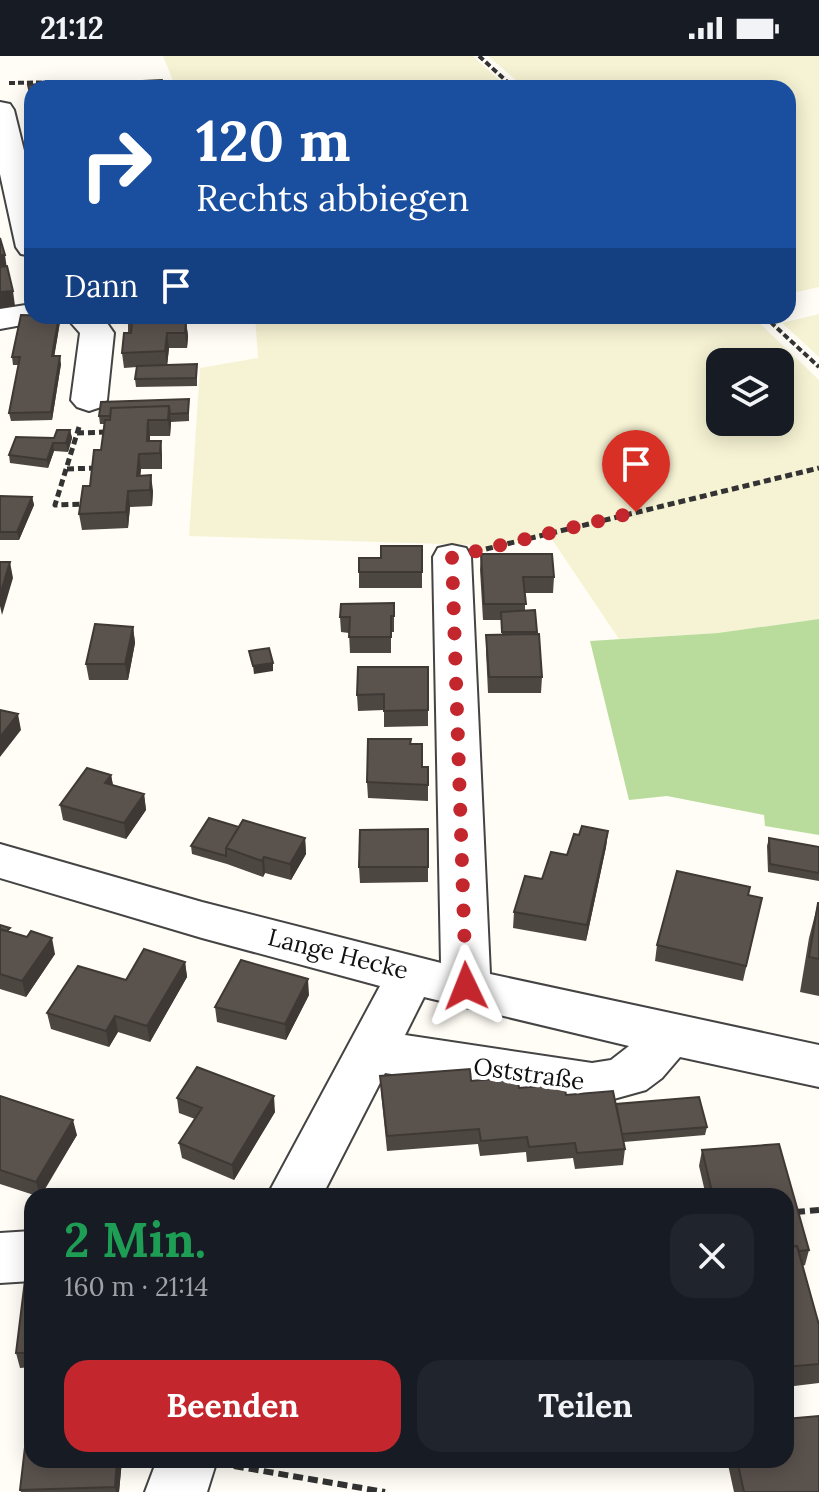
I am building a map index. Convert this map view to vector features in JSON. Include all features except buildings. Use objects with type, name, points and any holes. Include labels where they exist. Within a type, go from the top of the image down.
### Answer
[{"type":"street","points":[[0,110],[24,213]]},
{"type":"street","points":[[0,319],[24,315]]},
{"type":"street","points":[[89,400],[97,333],[92,324]]},
{"type":"street","points":[[452,557],[466,986]]},
{"type":"street","name":"Lange Hecke","points":[[0,861],[163,909],[412,973],[668,1035],[819,1066]]},
{"type":"street","points":[[298,1188],[412,973]]},
{"type":"street","name":"Oststraße","points":[[370,1050],[592,1084],[616,1082],[636,1074],[668,1035]]},
{"type":"street","points":[[0,1258],[24,1256]]},
{"type":"path","points":[[479,56],[505,80]]},
{"type":"path","points":[[0,83],[24,83]]},
{"type":"path","points":[[773,324],[819,367]]},
{"type":"path","points":[[85,504],[55,505],[89,400]]},
{"type":"path","points":[[77,433],[112,432]]},
{"type":"path","points":[[67,469],[96,468]]},
{"type":"path","points":[[452,557],[819,468]]},
{"type":"path","points":[[794,1212],[819,1210]]},
{"type":"path","points":[[194,1472],[385,1492]]},
{"type":"shaded area","points":[[163,56],[473,56],[499,80],[173,80]]},
{"type":"shaded area","points":[[488,56],[819,56],[819,287],[796,292],[796,80],[516,80]]},
{"type":"shaded area","points":[[819,314],[819,357],[783,324],[796,324],[796,320]]},
{"type":"shaded area","points":[[256,324],[760,324],[786,348],[706,348],[706,436],[794,436],[794,356],[819,380],[819,619],[718,633],[619,639],[549,535],[479,552],[473,545],[189,536],[200,368],[258,358]]},
{"type":"green space","points":[[819,619],[819,835],[765,826],[764,815],[667,796],[629,800],[590,641],[718,633]]},
{"type":"route","points":[[466,986],[452,557],[636,512]]}]
